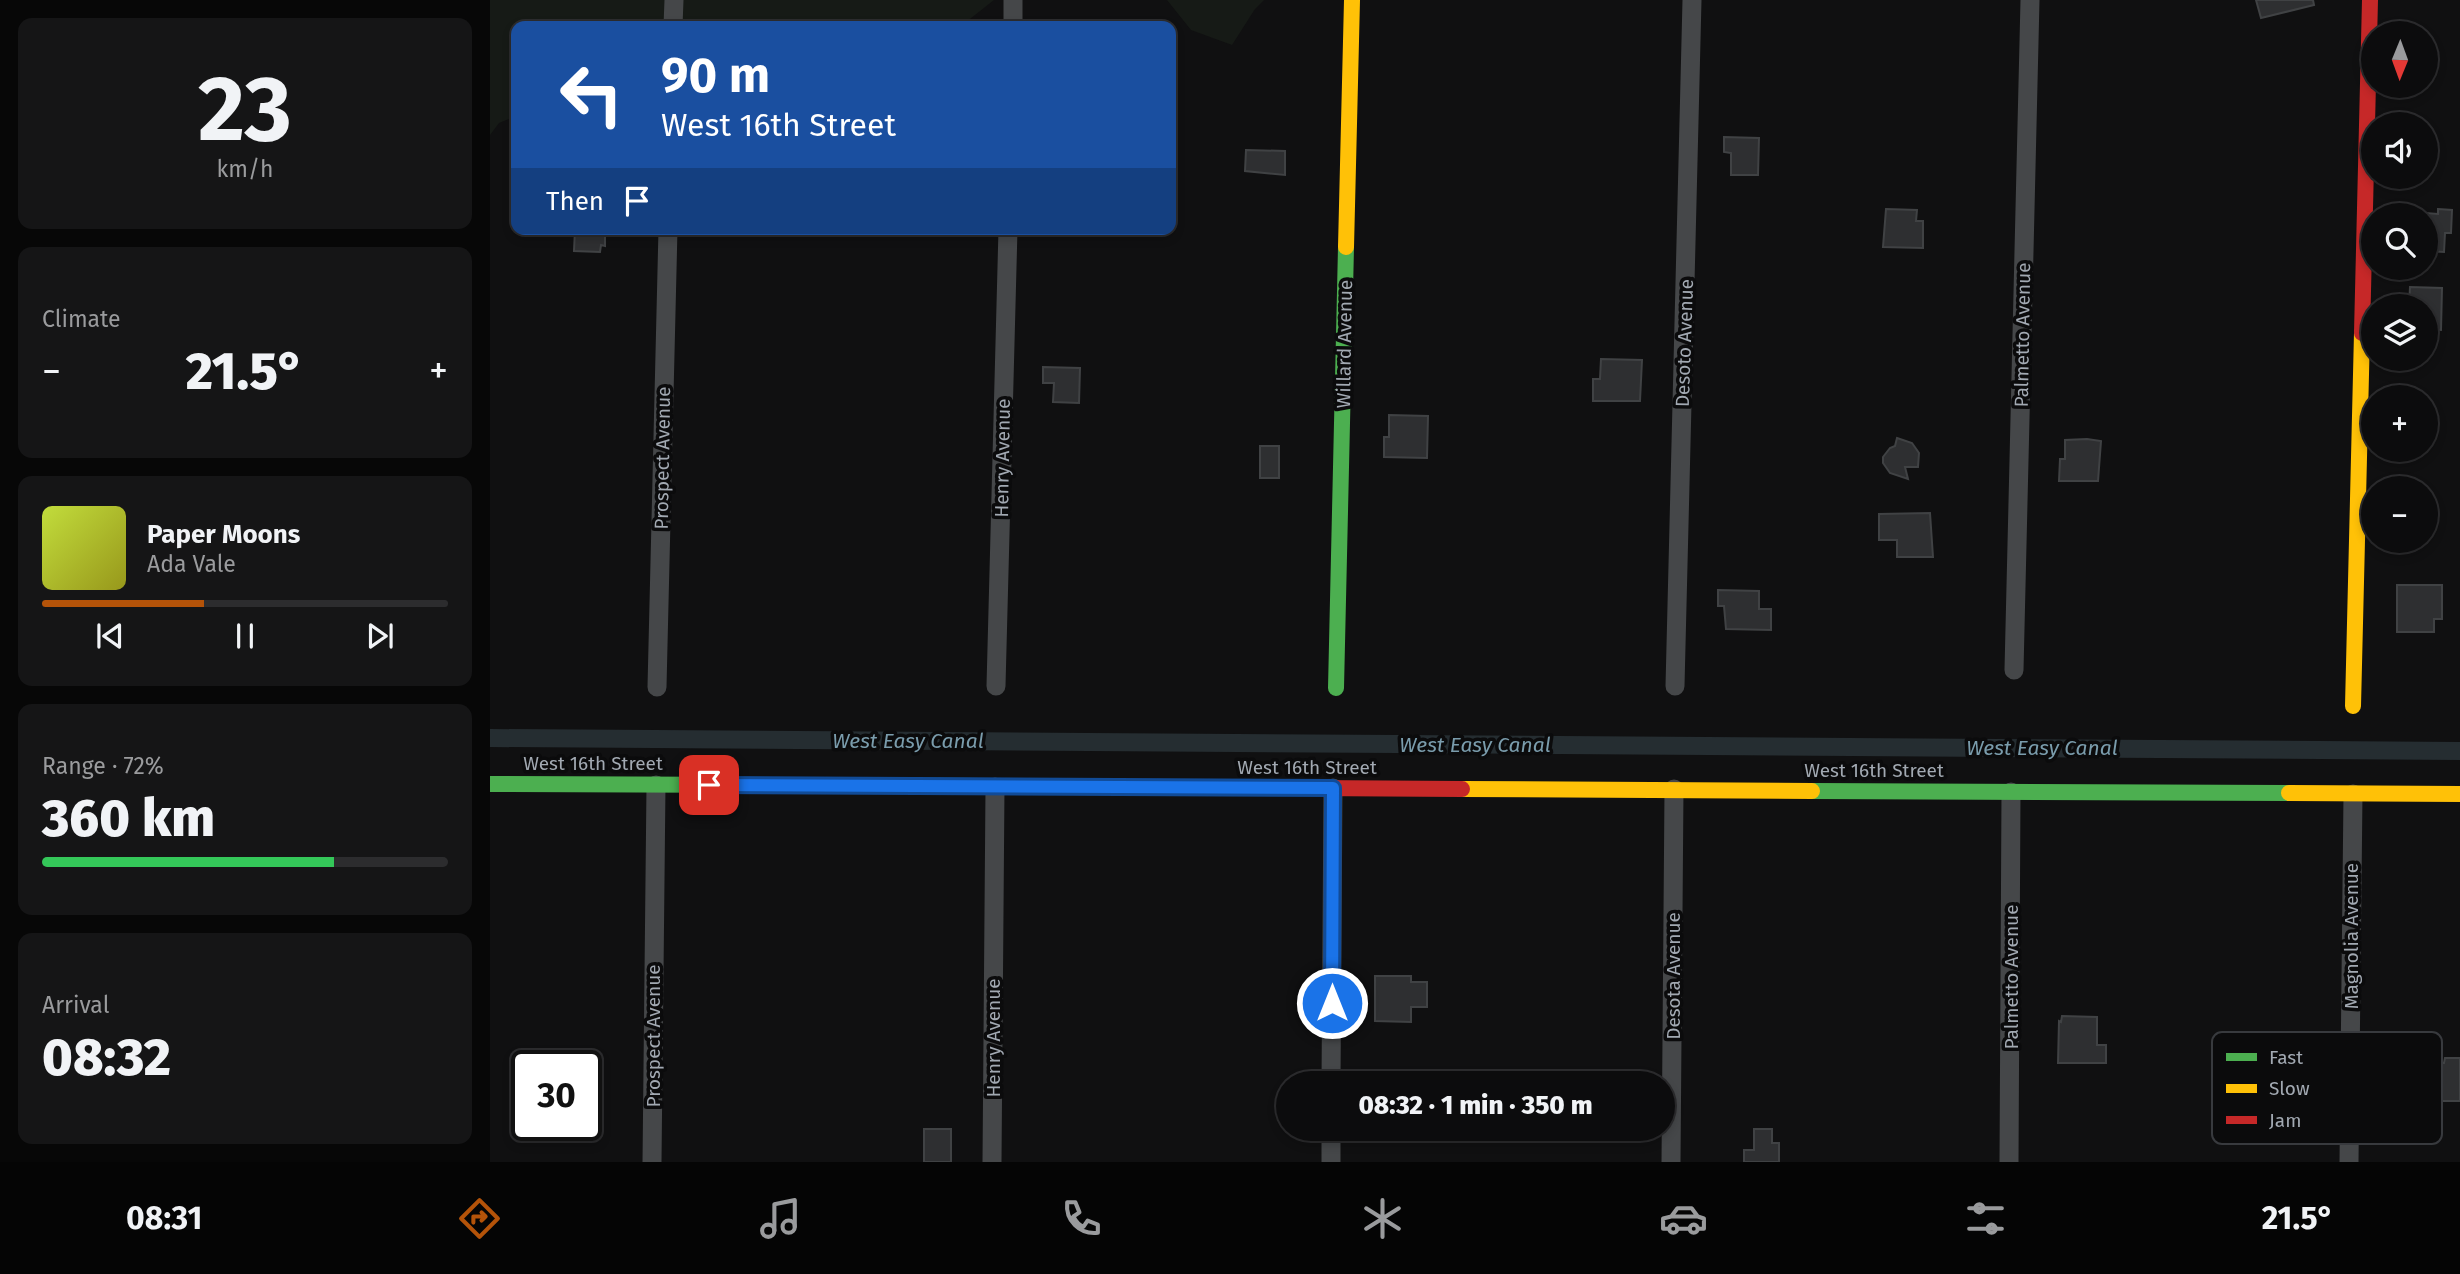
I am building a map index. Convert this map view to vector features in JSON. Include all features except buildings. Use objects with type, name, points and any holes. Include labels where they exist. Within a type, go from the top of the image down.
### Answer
[{"type":"street","points":[[673,21],[674,0]]},
{"type":"street","points":[[1013,0],[1013,21]]},
{"type":"street","name":"Willard Avenue","points":[[1336,688],[1352,0]]},
{"type":"street","name":"Desoto Avenue","points":[[1675,685],[1692,0]]},
{"type":"street","name":"Palmetto Avenue","points":[[2014,670],[2030,0]]},
{"type":"street","points":[[2353,706],[2370,0]]},
{"type":"street","name":"Prospect Avenue","points":[[657,687],[668,235]]},
{"type":"street","name":"Henry Avenue","points":[[996,686],[1007,235]]},
{"type":"street","name":"West 16th Street","points":[[490,784],[2460,794]]},
{"type":"street","name":"Prospect Avenue","points":[[652,1162],[656,785]]},
{"type":"street","name":"Henry Avenue","points":[[992,1162],[995,787]]},
{"type":"street","points":[[1331,1071],[1333,788]]},
{"type":"street","name":"Desota Avenue","points":[[1671,1162],[1674,789]]},
{"type":"street","name":"Palmetto Avenue","points":[[2009,1162],[2011,792]]},
{"type":"street","name":"Magnolia Avenue","points":[[2350,1032],[2353,794]]},
{"type":"street","points":[[1331,1141],[1331,1162]]},
{"type":"street","name":"Magnolia Avenue","points":[[2349,1144],[2349,1162]]},
{"type":"shaded area","points":[[490,0],[994,0],[967,21],[511,21],[511,118],[499,123],[490,135]]},
{"type":"shaded area","points":[[1167,0],[1264,0],[1255,9],[1232,45],[1191,30]]},
{"type":"waterway","name":"West Easy Canal","points":[[490,738],[2460,751]]},
{"type":"traffic: fast","points":[[1336,688],[1346,247]]},
{"type":"traffic: fast","points":[[490,784],[979,786]]},
{"type":"traffic: fast","points":[[1812,791],[2289,793]]},
{"type":"traffic: slow","points":[[1346,247],[1352,0]]},
{"type":"traffic: slow","points":[[2353,706],[2361,371]]},
{"type":"traffic: slow","points":[[1462,789],[1812,791]]},
{"type":"traffic: slow","points":[[2289,793],[2460,794]]},
{"type":"traffic: jam","points":[[2363,294],[2370,0]]},
{"type":"traffic: jam","points":[[979,786],[1462,789]]},
{"type":"route","points":[[709,785],[1333,788],[1332,1003]]}]
